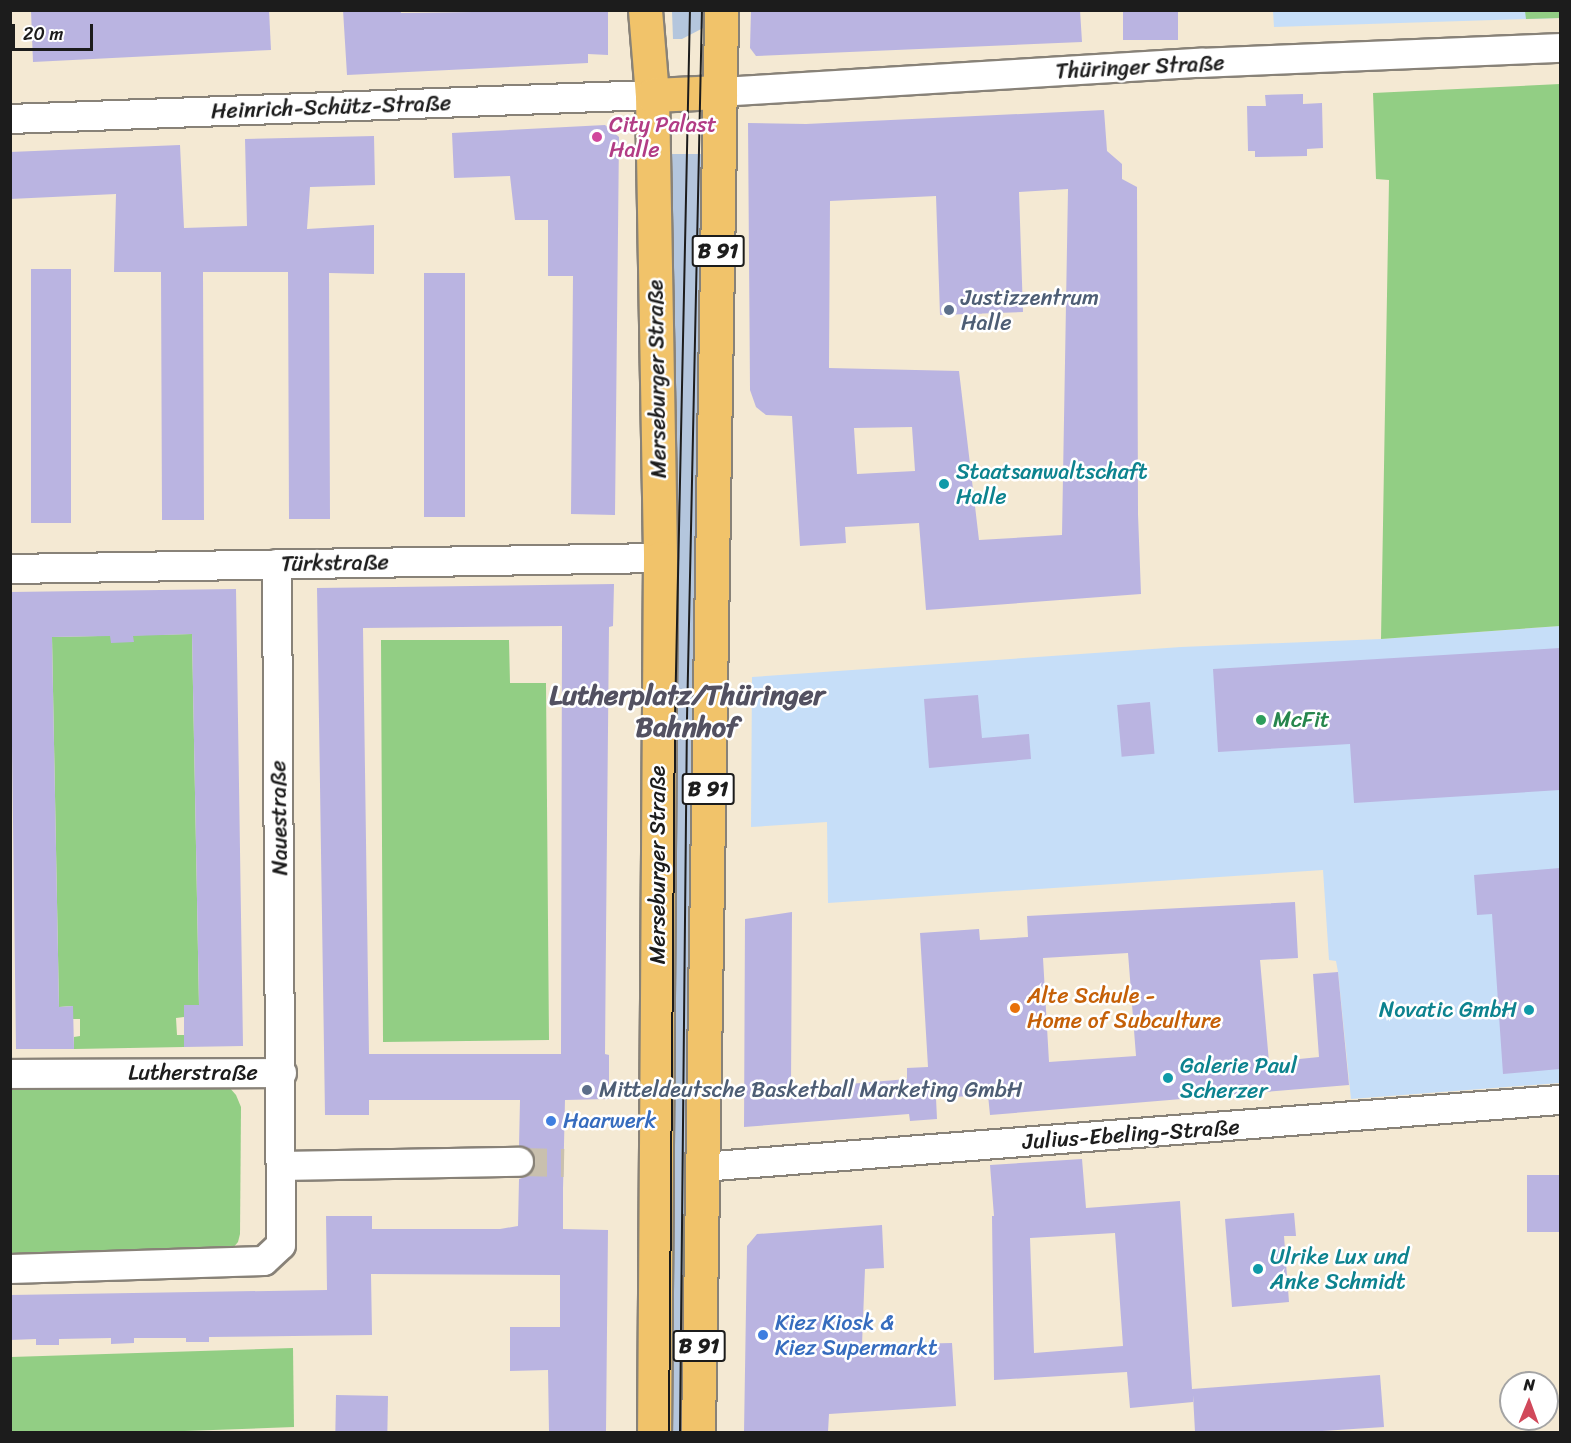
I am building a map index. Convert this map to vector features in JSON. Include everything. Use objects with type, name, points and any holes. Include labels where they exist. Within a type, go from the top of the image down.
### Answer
[{"type":"main road","name":"Merseburger Straße","points":[[645,10],[652,95],[660,558],[654,1432]]},
{"type":"main road","name":"B 91","points":[[698,1432],[721,10]]},
{"type":"main road","points":[[652,95],[720,92]]},
{"type":"street","name":"Thüringer Straße","points":[[720,92],[1201,63],[1560,48]]},
{"type":"street","name":"Heinrich-Schütz-Straße","points":[[10,119],[652,95]]},
{"type":"street","name":"Türkstraße","points":[[10,569],[660,558]]},
{"type":"street","name":"Nauestraße","points":[[277,564],[282,1073]]},
{"type":"street","name":"Lutherstraße","points":[[10,1074],[282,1073],[281,1245],[264,1261],[10,1269]]},
{"type":"street","name":"Julius-Ebeling-Straße","points":[[702,1167],[1560,1100]]},
{"type":"street","points":[[280,1166],[519,1162]]},
{"type":"shaded area","points":[[1560,10],[1560,18],[1274,27],[1273,11]]},
{"type":"shaded area","points":[[672,11],[705,11],[705,27],[682,39],[673,39]]},
{"type":"shaded area","points":[[672,154],[702,154],[687,1432],[662,1432],[674,296]]},
{"type":"shaded area","points":[[1560,626],[1560,1083],[1351,1099],[1338,972],[1336,961],[1329,960],[1323,870],[828,903],[827,822],[751,827],[752,677],[1181,647],[1381,639]]},
{"type":"green space","points":[[1525,11],[1560,11],[1560,18],[1526,19]]},
{"type":"green space","points":[[1560,84],[1560,626],[1381,639],[1389,180],[1376,179],[1373,93]]},
{"type":"green space","points":[[192,634],[199,1005],[184,1006],[184,1017],[176,1018],[177,1035],[184,1035],[184,1047],[74,1049],[74,1037],[80,1036],[80,1019],[73,1019],[73,1006],[59,1007],[52,637]]},
{"type":"green space","points":[[381,640],[509,640],[510,683],[546,683],[549,1040],[383,1042]]},
{"type":"green space","points":[[10,1086],[229,1087],[236,1095],[241,1107],[240,1234],[238,1242],[232,1249],[11,1260]]},
{"type":"green space","points":[[293,1348],[294,1427],[156,1432],[11,1432],[11,1357]]},
{"type":"building","points":[[269,10],[271,50],[33,62],[31,11]]},
{"type":"building","points":[[343,10],[400,10],[401,13],[608,10],[608,55],[588,54],[588,63],[347,75]]},
{"type":"building","points":[[751,10],[1080,10],[1082,42],[756,56],[750,48]]},
{"type":"building","points":[[1123,10],[1178,10],[1178,40],[1123,40]]},
{"type":"building","points":[[1303,94],[1303,104],[1322,103],[1323,148],[1307,149],[1307,156],[1255,157],[1255,151],[1248,151],[1247,106],[1266,106],[1265,95]]},
{"type":"building","name":"Justizzentrum Halle","points":[[1104,110],[1107,151],[1122,164],[1122,179],[1137,187],[1138,514],[1141,594],[926,610],[919,523],[845,527],[846,543],[800,546],[792,416],[766,415],[756,407],[750,390],[748,123],[806,124]],"holes":[[[1068,189],[1062,535],[979,540],[959,371],[829,368],[830,201],[936,196],[940,315],[1023,312],[1019,192]],[[912,427],[915,471],[857,474],[854,428]]]},
{"type":"building","points":[[605,125],[619,137],[615,515],[571,514],[573,276],[548,276],[548,220],[515,220],[510,176],[454,178],[452,133]]},
{"type":"building","points":[[374,136],[375,185],[310,187],[307,229],[374,225],[374,274],[329,273],[330,519],[289,519],[288,272],[203,272],[204,520],[162,520],[161,272],[114,272],[116,194],[10,199],[10,152],[180,145],[184,228],[247,226],[245,139]]},
{"type":"building","points":[[31,269],[71,269],[71,523],[31,523]]},
{"type":"building","points":[[424,273],[465,273],[465,517],[424,517]]},
{"type":"building","points":[[614,584],[613,626],[609,627],[605,1054],[609,1055],[609,1099],[565,1100],[563,1189],[563,1229],[608,1230],[606,1432],[549,1432],[548,1370],[510,1371],[510,1327],[560,1327],[560,1275],[371,1274],[372,1335],[209,1337],[209,1342],[186,1342],[186,1338],[134,1338],[134,1343],[111,1344],[111,1338],[59,1339],[59,1345],[36,1345],[36,1339],[10,1340],[10,1295],[327,1290],[326,1216],[372,1216],[372,1229],[500,1229],[518,1226],[519,1179],[528,1176],[535,1162],[533,1153],[519,1146],[520,1100],[369,1100],[369,1115],[325,1115],[317,588]],"holes":[[[562,626],[561,1054],[369,1054],[363,628]]]},
{"type":"building","points":[[236,589],[243,1046],[184,1047],[184,1005],[199,1005],[192,634],[133,636],[134,642],[111,643],[110,636],[52,637],[59,1007],[73,1006],[74,1049],[16,1049],[10,592]]},
{"type":"building","points":[[1560,648],[1560,790],[1354,803],[1350,744],[1218,752],[1213,669]]},
{"type":"building","points":[[978,695],[982,738],[1029,734],[1031,759],[929,768],[924,699]]},
{"type":"building","points":[[1150,702],[1155,754],[1122,757],[1117,705]]},
{"type":"building","points":[[1560,868],[1560,1069],[1503,1074],[1492,914],[1477,915],[1474,875]]},
{"type":"building","points":[[1295,902],[1298,958],[1260,960],[1269,1062],[1319,1057],[1313,974],[1338,972],[1349,1085],[990,1115],[988,1095],[936,1098],[937,1119],[910,1121],[909,1114],[744,1127],[745,919],[792,912],[791,1089],[907,1079],[907,1068],[928,1067],[920,933],[979,929],[980,940],[1028,937],[1027,916]],"holes":[[[1128,953],[1136,1056],[1049,1062],[1043,958]]]},
{"type":"building","points":[[1082,1159],[1086,1208],[1180,1201],[1192,1389],[1380,1375],[1384,1427],[1307,1432],[1195,1432],[1193,1395],[1193,1402],[1130,1408],[1127,1372],[994,1380],[992,1216],[994,1216],[990,1165]],"holes":[[[1115,1233],[1123,1346],[1034,1353],[1030,1238]]]},
{"type":"building","points":[[1527,1175],[1560,1175],[1560,1232],[1527,1232]]},
{"type":"building","name":"Ulrike Lux und Anke Schmidt","points":[[1294,1213],[1296,1236],[1284,1236],[1289,1302],[1232,1307],[1225,1219]]},
{"type":"building","points":[[882,1225],[884,1268],[865,1269],[862,1345],[952,1343],[956,1406],[829,1414],[828,1432],[744,1432],[747,1246],[757,1234]]},
{"type":"building","points":[[336,1395],[388,1396],[387,1432],[335,1432]]},
{"type":"tunnel","points":[[519,1162],[564,1163]]},
{"type":"tram line","points":[[669,1432],[675,719],[690,10]]},
{"type":"tram line","points":[[680,1432],[687,719],[702,10]]},
{"type":"place","name":"City Palast Halle","points":[[597,137]]},
{"type":"place","name":"Justizzentrum Halle","points":[[949,310]]},
{"type":"place","name":"Staatsanwaltschaft Halle","points":[[944,484]]},
{"type":"place","name":"McFit","points":[[1261,720]]},
{"type":"place","name":"Alte Schule - Home of Subculture","points":[[1015,1008]]},
{"type":"place","name":"Novatic GmbH","points":[[1529,1010]]},
{"type":"place","name":"Galerie Paul Scherzer","points":[[1168,1078]]},
{"type":"place","name":"Mitteldeutsche Basketball Marketing GmbH","points":[[587,1090]]},
{"type":"place","name":"Haarwerk","points":[[551,1121]]},
{"type":"place","name":"Ulrike Lux und Anke Schmidt","points":[[1258,1269]]},
{"type":"place","name":"Kiez Kiosk & Kiez Supermarkt","points":[[763,1335]]},
{"type":"district","name":"Lutherplatz/Thüringer Bahnhof","points":[[687,711]]}]
